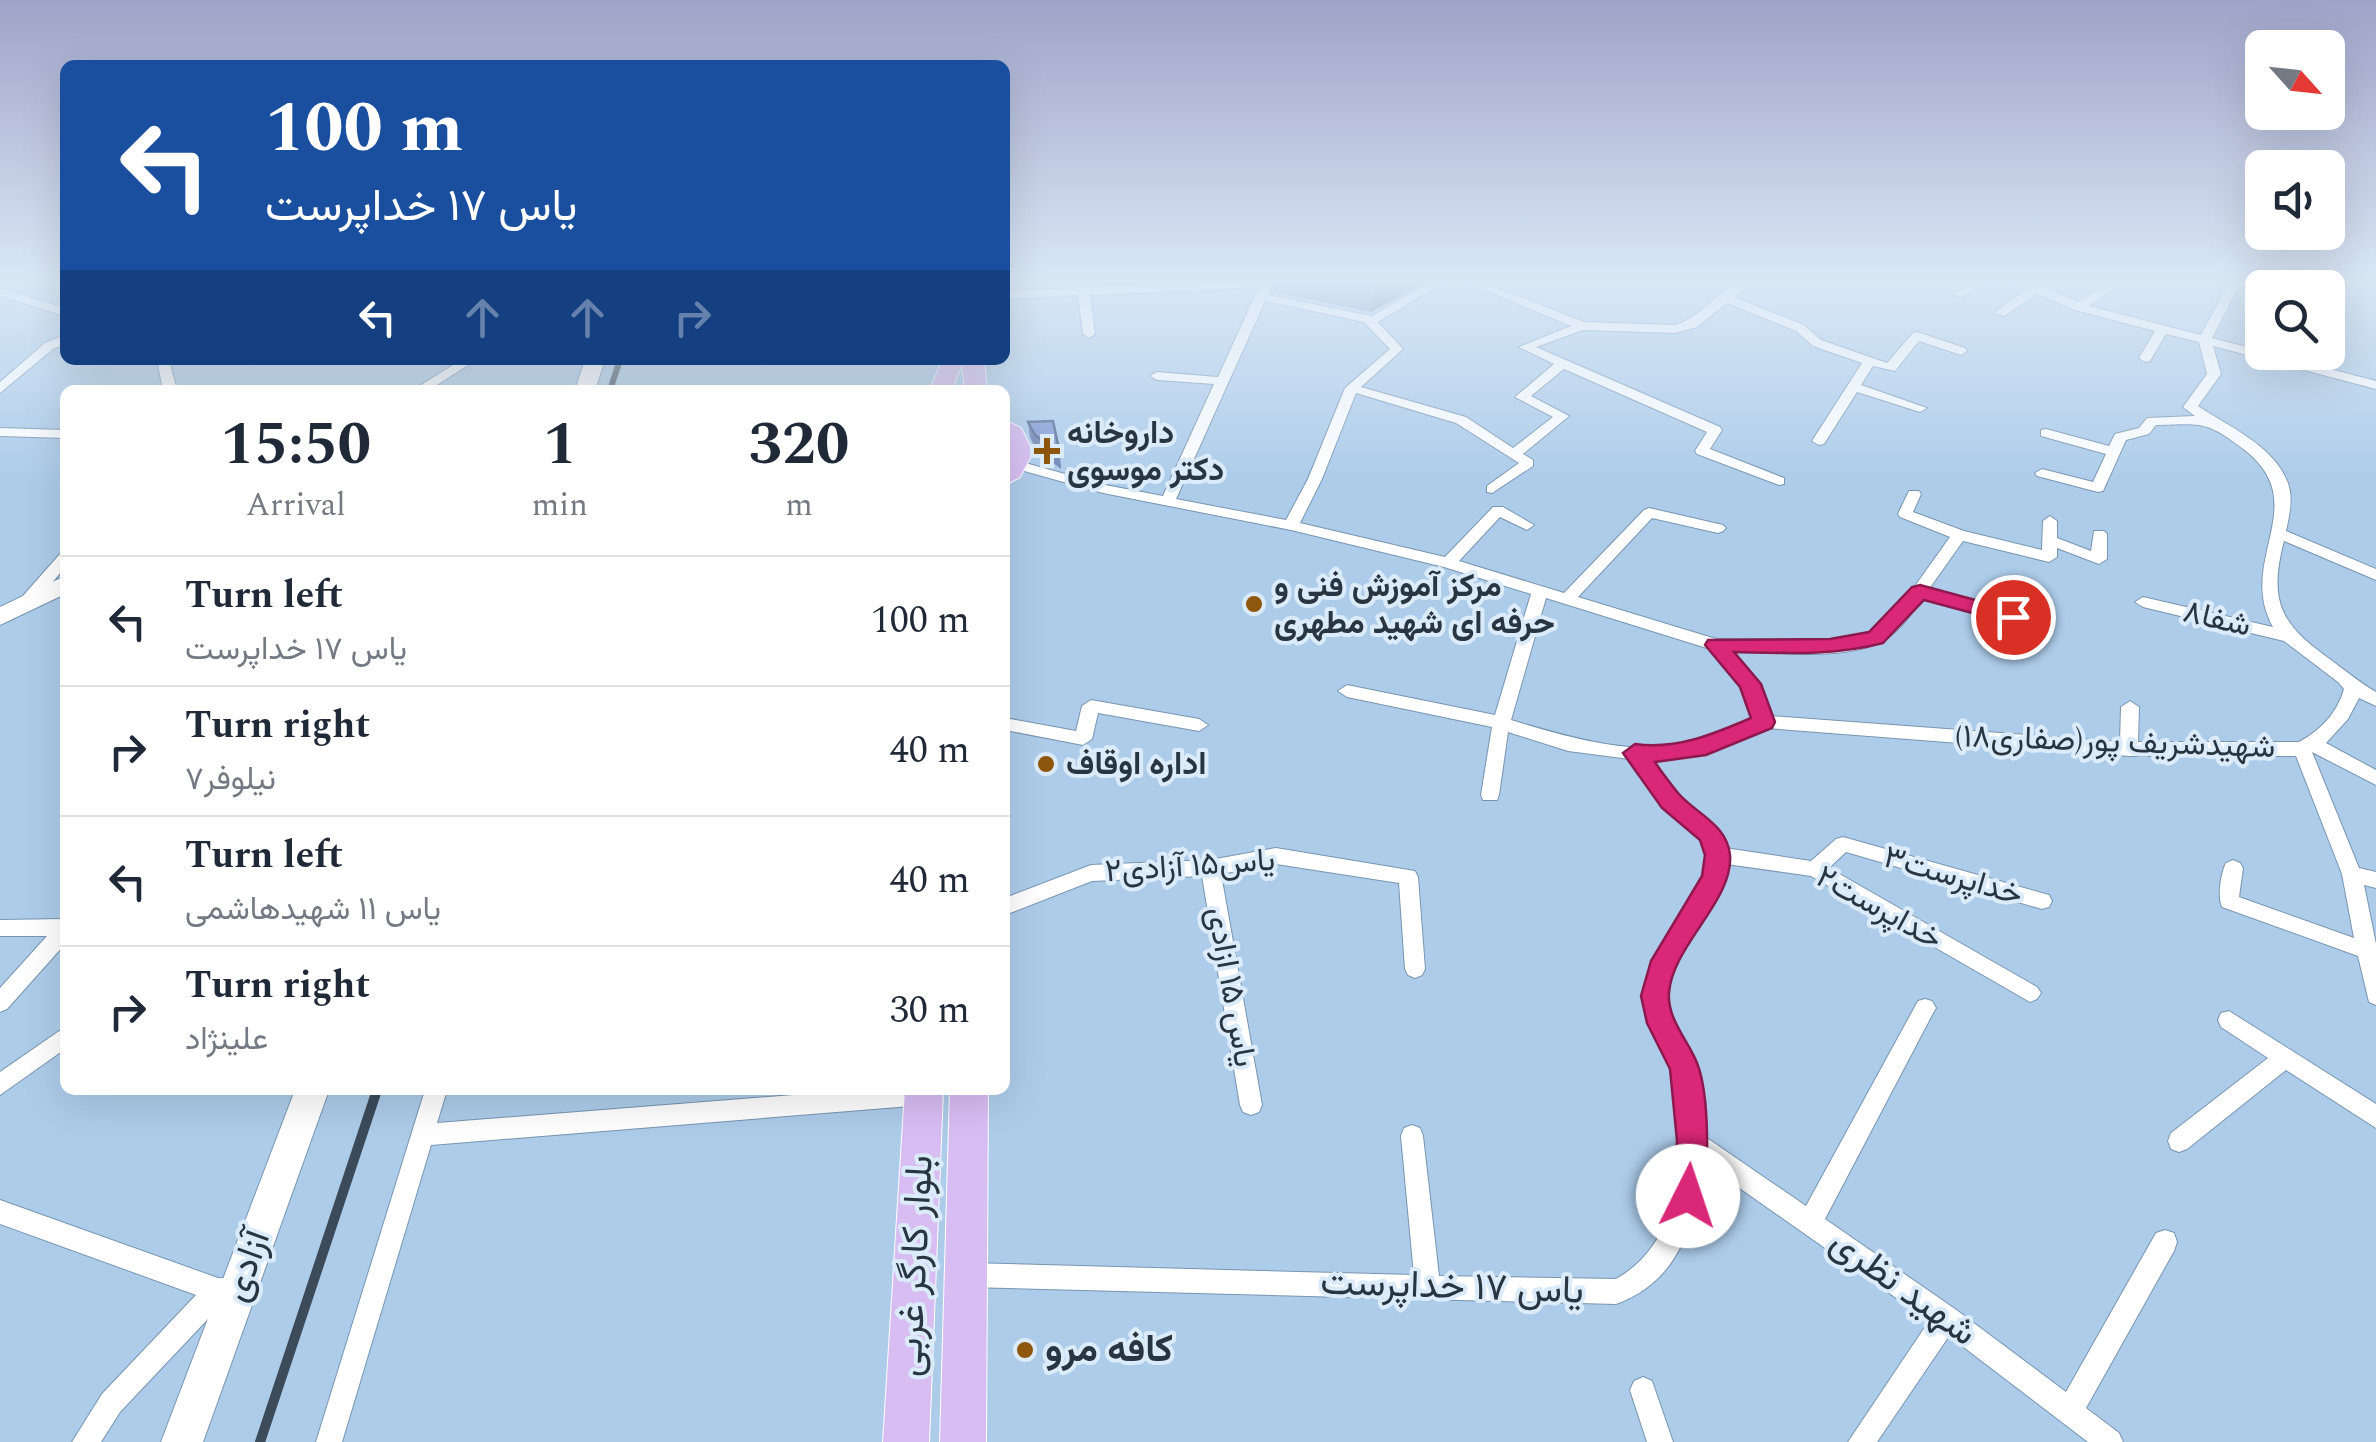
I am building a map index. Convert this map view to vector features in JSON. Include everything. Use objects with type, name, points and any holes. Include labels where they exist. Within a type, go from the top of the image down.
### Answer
[{"type":"main road","points":[[1010,432],[1020,442],[1022,453],[1011,471]]},
{"type":"main road","name":"بلوار کارگر غربی","points":[[906,1442],[923,1095]]},
{"type":"main road","name":"بلوار کارگر غربی","points":[[962,1442],[970,1095]]},
{"type":"street","points":[[0,389],[45,348]]},
{"type":"street","points":[[1168,500],[1237,348]]},
{"type":"street","points":[[1290,525],[1315,478],[1352,388],[1395,348]]},
{"type":"street","points":[[1528,348],[1714,430],[1702,451],[1778,481]]},
{"type":"street","points":[[1833,348],[1890,368],[1907,348]]},
{"type":"street","points":[[1953,348],[1961,351]]},
{"type":"street","points":[[2145,358],[2151,348]]},
{"type":"street","points":[[2208,348],[2214,374],[2190,407],[2262,456],[2281,482],[2285,510],[2270,554],[2268,585],[2274,616],[2291,637],[2337,670],[2353,687],[2376,700]]},
{"type":"street","points":[[2237,348],[2376,385]]},
{"type":"street","points":[[1819,441],[1870,361]]},
{"type":"street","points":[[1514,454],[1562,416],[1522,397],[1563,363]]},
{"type":"street","points":[[428,385],[462,365]]},
{"type":"street","points":[[1157,376],[1222,381]]},
{"type":"street","points":[[1854,387],[1920,408]]},
{"type":"street","points":[[1352,388],[1460,420],[1528,463],[1492,489]]},
{"type":"street","points":[[2042,473],[2098,488],[2120,437],[2144,431],[2152,421],[2208,420]]},
{"type":"street","points":[[0,432],[60,434]]},
{"type":"street","points":[[2046,433],[2114,452]]},
{"type":"street","points":[[1011,471],[1290,525],[1448,563],[1716,645],[1830,646],[1876,638],[1920,592],[1959,535]]},
{"type":"street","points":[[1914,494],[1905,514],[1959,535],[2099,559],[2099,534]]},
{"type":"street","points":[[1448,563],[1498,510],[1528,525]]},
{"type":"street","points":[[1568,598],[1648,513],[1718,528]]},
{"type":"street","points":[[2049,548],[2050,521]]},
{"type":"street","points":[[2278,533],[2376,575]]},
{"type":"street","points":[[28,601],[60,563]]},
{"type":"street","points":[[0,617],[60,586]]},
{"type":"street","points":[[1490,795],[1500,723],[1540,590]]},
{"type":"street","points":[[1920,592],[2044,626]]},
{"type":"street","name":"شفا۸","points":[[2143,602],[2291,637]]},
{"type":"street","points":[[1347,691],[1500,723],[1568,744],[1648,755],[1706,747],[1764,722],[1750,684],[1716,645]]},
{"type":"street","name":"شهیدشریف پور(صفاری۱۸)","points":[[1764,722],[2128,749],[2308,746],[2351,702],[2353,687]]},
{"type":"street","points":[[1010,725],[1083,739],[1091,706],[1199,725]]},
{"type":"street","points":[[2128,749],[2130,707]]},
{"type":"street","points":[[2308,746],[2376,778]]},
{"type":"street","points":[[2308,746],[2352,874],[2376,996]]},
{"type":"street","points":[[1635,753],[1671,802],[1711,835],[1718,855]]},
{"type":"street","name":"خداپرست۳","points":[[1816,869],[1843,844],[2042,902]]},
{"type":"street","name":"خداپرست۲","points":[[1718,855],[1816,869],[2030,993]]},
{"type":"street","name":"یاس ۱۷ خداپرست","points":[[966,1275],[1620,1291],[1652,1268],[1675,1232],[1688,1196],[1692,1141],[1684,1068],[1660,1023],[1655,996],[1661,970],[1714,877],[1718,855]]},
{"type":"street","name":"یاس۱۵ آزادی۲","points":[[1010,904],[1091,873],[1210,868],[1276,856],[1408,877],[1415,969]]},
{"type":"street","name":"یاس ۱۵ ازادی","points":[[1210,868],[1251,1106]]},
{"type":"street","points":[[2232,868],[2229,901],[2369,960]]},
{"type":"street","points":[[2352,874],[2376,880]]},
{"type":"street","points":[[0,928],[60,928]]},
{"type":"street","points":[[0,1002],[60,934]]},
{"type":"street","points":[[1810,1221],[1924,1008]]},
{"type":"street","points":[[2229,1020],[2376,1118]]},
{"type":"street","points":[[0,1085],[60,1042]]},
{"type":"street","points":[[2179,1141],[2285,1057]]},
{"type":"street","name":"آزادی","points":[[182,1442],[228,1291],[310,1095]]},
{"type":"street","points":[[329,1442],[434,1095]]},
{"type":"street","points":[[422,1135],[888,1095]]},
{"type":"street","points":[[1412,1136],[1428,1286]]},
{"type":"street","name":"شهید نظری","points":[[1692,1141],[1946,1318],[2110,1442]]},
{"type":"street","points":[[0,1212],[228,1291],[112,1404],[85,1442]]},
{"type":"street","points":[[2070,1412],[2166,1242]]},
{"type":"street","points":[[1862,1442],[1946,1318]]},
{"type":"street","points":[[1643,1390],[1660,1442]]},
{"type":"building","points":[[1053,421],[1060,454],[1035,435],[1028,422]]},
{"type":"railway","points":[[612,385],[618,365]]},
{"type":"railway","points":[[260,1442],[375,1095]]},
{"type":"place","name":"داروخانه دکتر موسوی","points":[[1047,451]]},
{"type":"place","name":"مرکز آموزش فنی و حرفه ای شهید مطهری","points":[[1254,604]]},
{"type":"place","name":"اداره اوقاف","points":[[1046,764]]},
{"type":"place","name":"کافه مرو","points":[[1025,1350]]},
{"type":"route","points":[[1688,1196],[1692,1141],[1684,1068],[1660,1023],[1655,996],[1661,970],[1714,877],[1718,855],[1711,835],[1671,802],[1635,753],[1648,755],[1706,747],[1764,722],[1750,684],[1716,645],[1830,646],[1876,638],[1920,592],[2013,617]]}]
